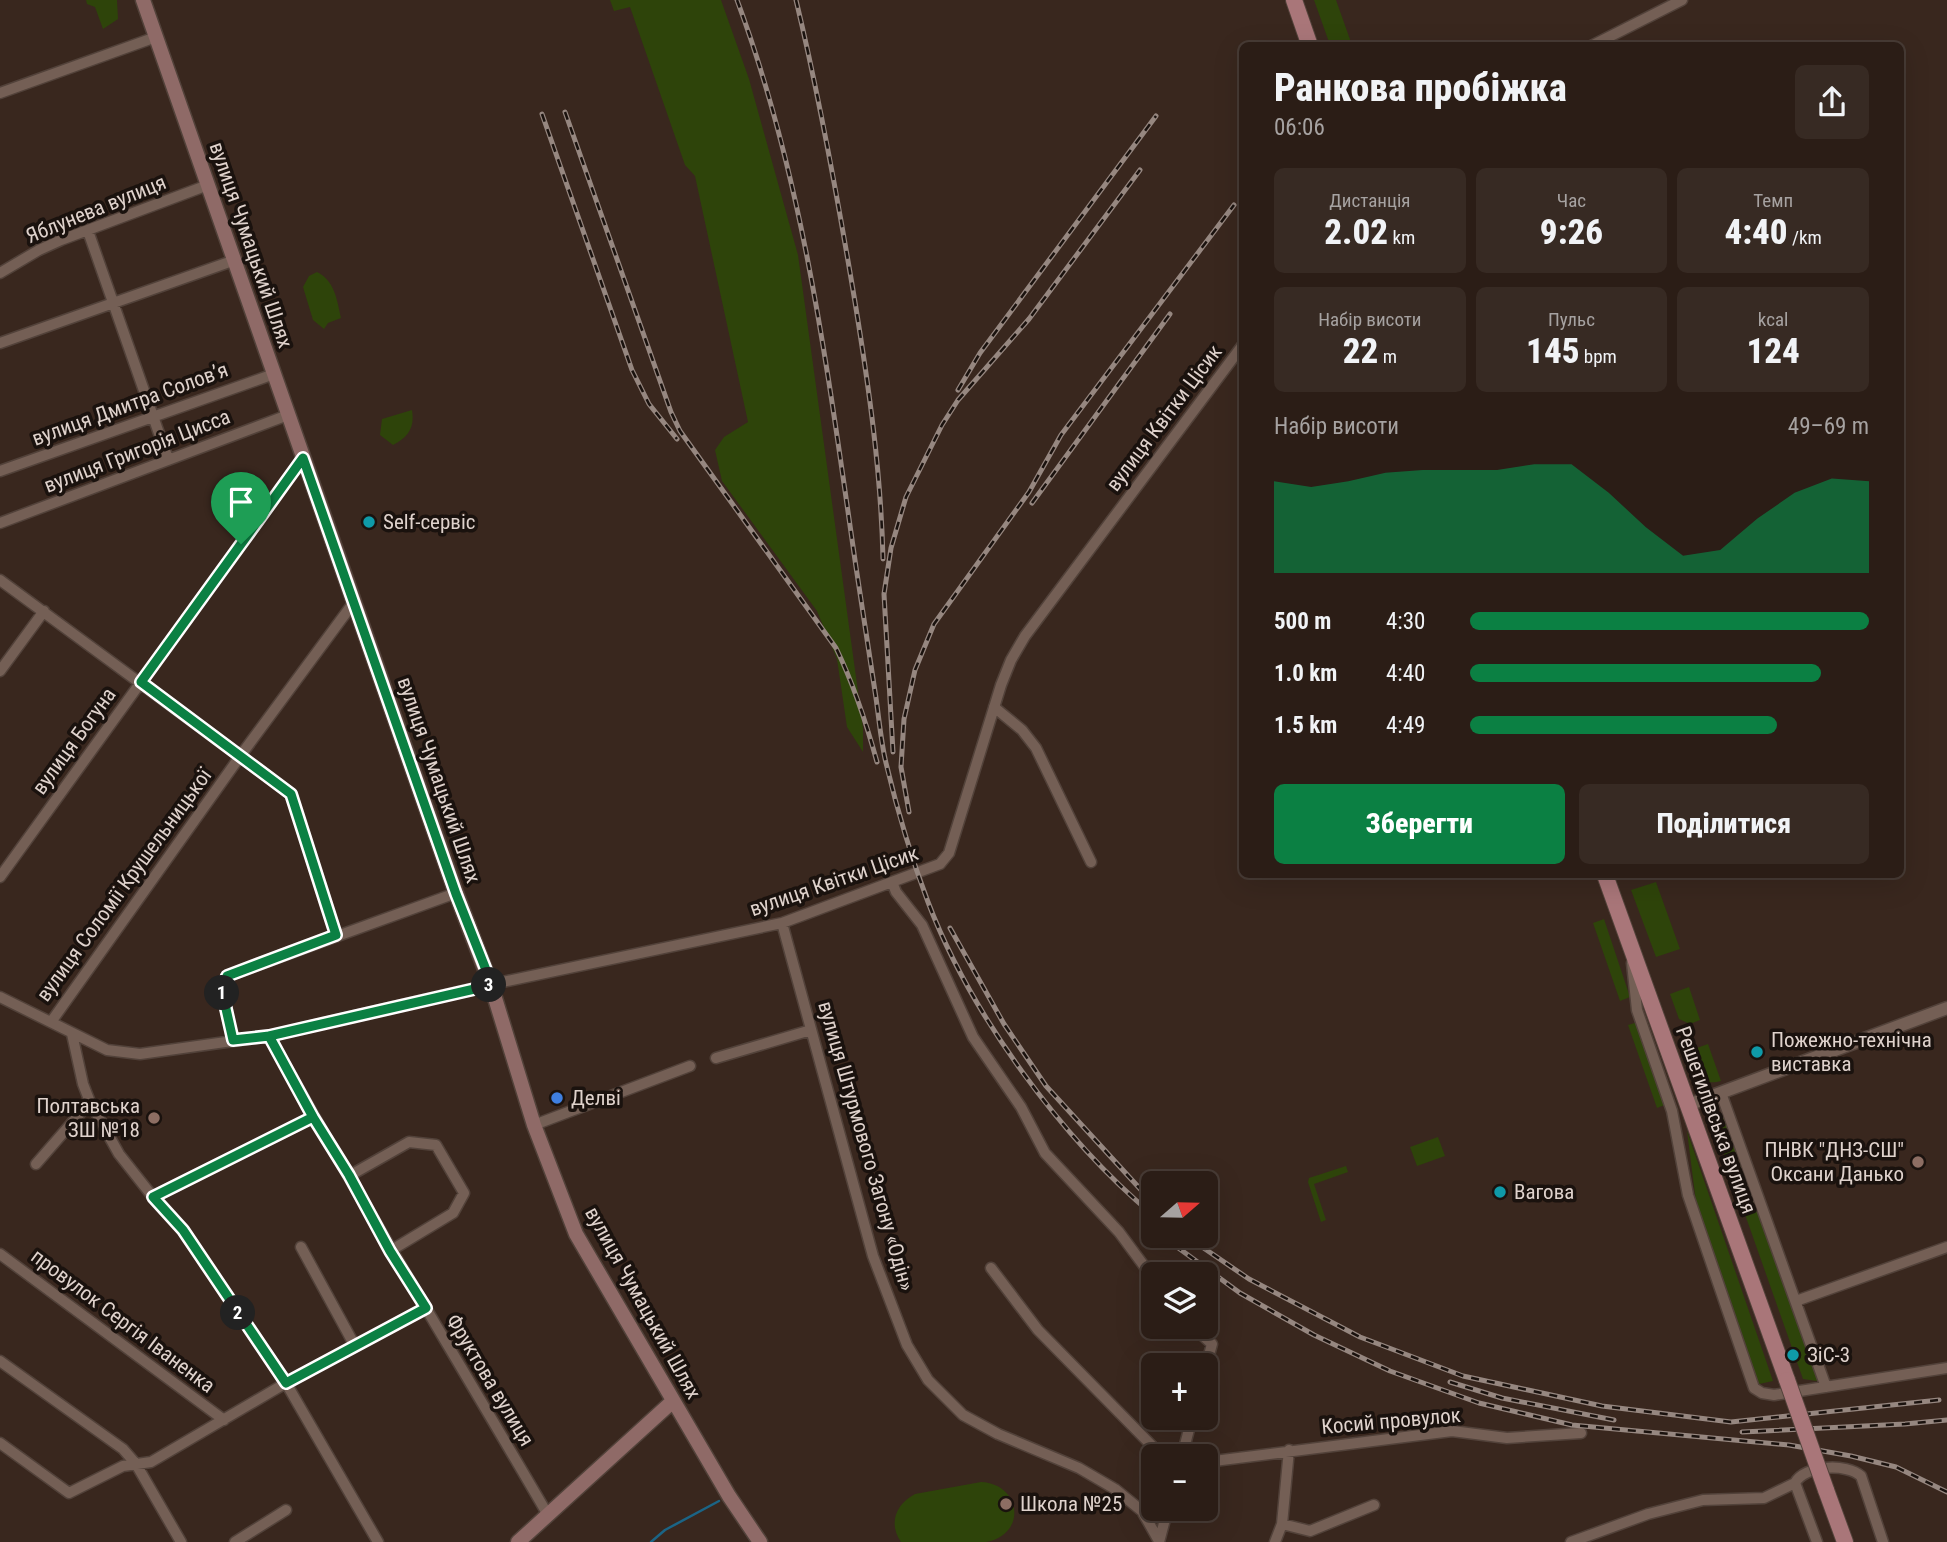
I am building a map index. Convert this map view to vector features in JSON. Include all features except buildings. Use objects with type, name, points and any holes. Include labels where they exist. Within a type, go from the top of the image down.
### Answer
[{"type":"main road","name":"вулиця Чумацький Шлях","points":[[143,0],[456,894],[492,985],[534,1125],[576,1234],[729,1496],[760,1542]]},
{"type":"main road","points":[[1294,0],[1309,42]]},
{"type":"main road","name":"Решетилівська вулиця","points":[[1606,878],[1845,1542]]},
{"type":"main road","points":[[518,1542],[673,1401]]},
{"type":"street","points":[[1599,42],[1682,0]]},
{"type":"street","points":[[0,93],[156,37]]},
{"type":"street","name":"Яблунева вулиця","points":[[0,273],[38,250],[208,185]]},
{"type":"street","points":[[88,231],[168,459]]},
{"type":"street","points":[[0,343],[235,260]]},
{"type":"street","name":"вулиця Квітки Цісик","points":[[269,1036],[782,923],[934,866],[947,857],[1011,660],[1025,636],[1239,350]]},
{"type":"street","name":"вулиця Дмитра Соловʼя","points":[[0,471],[274,374]]},
{"type":"street","name":"вулиця Григорія Цисса","points":[[0,523],[288,415]]},
{"type":"street","name":"вулиця Богуна","points":[[0,877],[303,458]]},
{"type":"street","points":[[0,580],[291,794],[336,935]]},
{"type":"street","name":"вулиця Соломії Крушельницької","points":[[51,1022],[241,755],[354,602]]},
{"type":"street","points":[[0,671],[44,611]]},
{"type":"street","points":[[994,707],[1022,730],[1036,748],[1091,862]]},
{"type":"street","points":[[892,882],[896,892],[922,925],[973,1037],[1021,1107],[1045,1153],[1119,1232],[1141,1262]]},
{"type":"street","points":[[233,1040],[222,991],[227,976],[456,894]]},
{"type":"street","name":"вулиця Штурмового Загону «Одін»","points":[[782,923],[873,1256],[907,1345],[928,1380],[963,1415],[998,1434],[1079,1468],[1115,1489],[1142,1511],[1159,1542]]},
{"type":"street","points":[[1629,943],[1637,1010],[1672,1111],[1691,1207],[1754,1388],[1774,1395],[1947,1368]]},
{"type":"street","points":[[0,997],[107,1050],[140,1054],[269,1036]]},
{"type":"street","points":[[1672,1111],[1947,1008]]},
{"type":"street","points":[[716,1058],[811,1030]]},
{"type":"street","points":[[72,1034],[83,1084],[90,1102],[119,1154],[183,1230],[286,1383],[379,1542]]},
{"type":"street","name":"Фруктова вулиця","points":[[269,1036],[390,1251],[548,1515]]},
{"type":"street","points":[[534,1125],[690,1066]]},
{"type":"street","points":[[1721,1093],[1826,1387]]},
{"type":"street","points":[[36,1164],[90,1102]]},
{"type":"street","points":[[153,1197],[313,1117]]},
{"type":"street","points":[[349,1175],[410,1142],[436,1146],[464,1193],[453,1213],[390,1251]]},
{"type":"street","points":[[301,1247],[355,1346]]},
{"type":"street","points":[[1796,1301],[1947,1247]]},
{"type":"street","name":"провулок Сергія Іваненка","points":[[0,1254],[223,1420]]},
{"type":"street","points":[[991,1268],[1038,1330],[1150,1444]]},
{"type":"street","points":[[0,1443],[69,1493],[123,1466],[151,1462],[286,1383],[426,1308]]},
{"type":"street","points":[[0,1361],[123,1450],[136,1464],[181,1542]]},
{"type":"street","name":"Косий провулок","points":[[1218,1460],[1452,1430],[1507,1438],[1581,1433]]},
{"type":"street","points":[[1275,1542],[1282,1524],[1289,1450]]},
{"type":"street","points":[[1571,1542],[1648,1514],[1703,1500],[1763,1498],[1795,1483],[1798,1476],[1804,1473],[1838,1466],[1855,1471],[1861,1476],[1883,1542]]},
{"type":"street","points":[[1795,1483],[1817,1542]]},
{"type":"street","points":[[1282,1524],[1310,1531],[1374,1505]]},
{"type":"street","points":[[235,1542],[286,1510]]},
{"type":"street","points":[[1159,1542],[1165,1521]]},
{"type":"green space","points":[[86,0],[117,0],[118,19],[103,29],[95,7],[87,4]]},
{"type":"green space","points":[[610,0],[721,0],[749,79],[798,255],[863,728],[863,752],[847,727],[837,659],[817,611],[722,481],[715,450],[724,437],[748,422],[695,176],[685,165],[630,7],[614,11]]},
{"type":"green space","points":[[1314,0],[1336,0],[1351,42],[1329,42]]},
{"type":"green space","points":[[317,272],[328,280],[341,318],[328,323],[324,329],[313,320],[303,287],[309,276]]},
{"type":"green space","points":[[412,410],[411,427],[403,439],[393,445],[380,435],[382,419]]},
{"type":"green space","points":[[1656,882],[1680,949],[1656,957],[1631,890]]},
{"type":"green space","points":[[1604,919],[1630,997],[1620,1001],[1593,923]]},
{"type":"green space","points":[[1689,987],[1700,1020],[1690,1024],[1679,1019],[1670,994]]},
{"type":"green space","points":[[1638,1022],[1667,1104],[1657,1108],[1628,1025]]},
{"type":"green space","points":[[1708,1044],[1721,1081],[1704,1080],[1691,1055],[1694,1049]]},
{"type":"green space","points":[[1726,1113],[1817,1381],[1803,1379],[1711,1118]]},
{"type":"green space","points":[[1687,1131],[1773,1381],[1759,1384],[1756,1382],[1698,1218]]},
{"type":"green space","points":[[1438,1137],[1445,1156],[1417,1166],[1410,1147]]},
{"type":"green space","points":[[1346,1166],[1348,1172],[1314,1184],[1326,1220],[1321,1222],[1309,1178]]},
{"type":"green space","points":[[981,1482],[995,1485],[1005,1491],[1011,1500],[1013,1520],[1008,1530],[999,1537],[986,1542],[901,1542],[895,1521],[899,1509],[908,1498],[915,1494]]},
{"type":"waterway","points":[[651,1542],[665,1530],[719,1501]]},
{"type":"railway","points":[[737,0],[780,139],[812,280],[883,747],[916,868],[946,944],[968,987],[1022,1072],[1085,1150],[1141,1204]]},
{"type":"railway","points":[[796,0],[828,150],[860,334],[877,462],[883,559]]},
{"type":"railway","points":[[565,112],[680,431],[836,648],[859,704],[877,762]]},
{"type":"railway","points":[[542,114],[632,370],[649,404],[677,439]]},
{"type":"railway","points":[[958,390],[980,353],[1156,116]]},
{"type":"railway","points":[[893,752],[884,594],[891,548],[906,497],[942,425],[958,400],[1029,319],[1140,170]]},
{"type":"railway","points":[[909,812],[901,767],[904,719],[915,670],[934,624],[1029,492],[1061,435],[1234,205]]},
{"type":"railway","points":[[1032,503],[1170,314]]},
{"type":"railway","points":[[950,928],[1004,1024],[1046,1086],[1141,1190]]},
{"type":"railway","points":[[1178,1248],[1240,1293],[1314,1335],[1390,1371],[1479,1403],[1572,1425],[1789,1445],[1851,1456],[1896,1467],[1947,1492]]},
{"type":"railway","points":[[1204,1248],[1249,1279],[1360,1337],[1463,1376],[1602,1406],[1731,1422],[1939,1400]]},
{"type":"railway","points":[[1450,1382],[1502,1398],[1614,1420]]},
{"type":"railway","points":[[1742,1432],[1947,1420]]},
{"type":"place","name":"Self-сервіс","points":[[369,522]]},
{"type":"place","name":"Пожежно-технічна виставка","points":[[1757,1052]]},
{"type":"place","name":"Делві","points":[[557,1098]]},
{"type":"place","name":"Полтавська ЗШ №18","points":[[154,1118]]},
{"type":"place","name":"ПНВК \"ДНЗ-СШ\" Оксани Данько","points":[[1918,1162]]},
{"type":"place","name":"Вагова","points":[[1500,1192]]},
{"type":"place","name":"ЗіС-3","points":[[1793,1355]]},
{"type":"place","name":"Школа №25","points":[[1006,1504]]},
{"type":"route","points":[[241,544],[141,682],[291,794],[336,935],[227,976],[222,991],[233,1040],[269,1036],[390,1251],[426,1308],[286,1383],[183,1230],[153,1197],[313,1117],[269,1036],[492,985],[456,894],[303,458],[241,544]]}]
